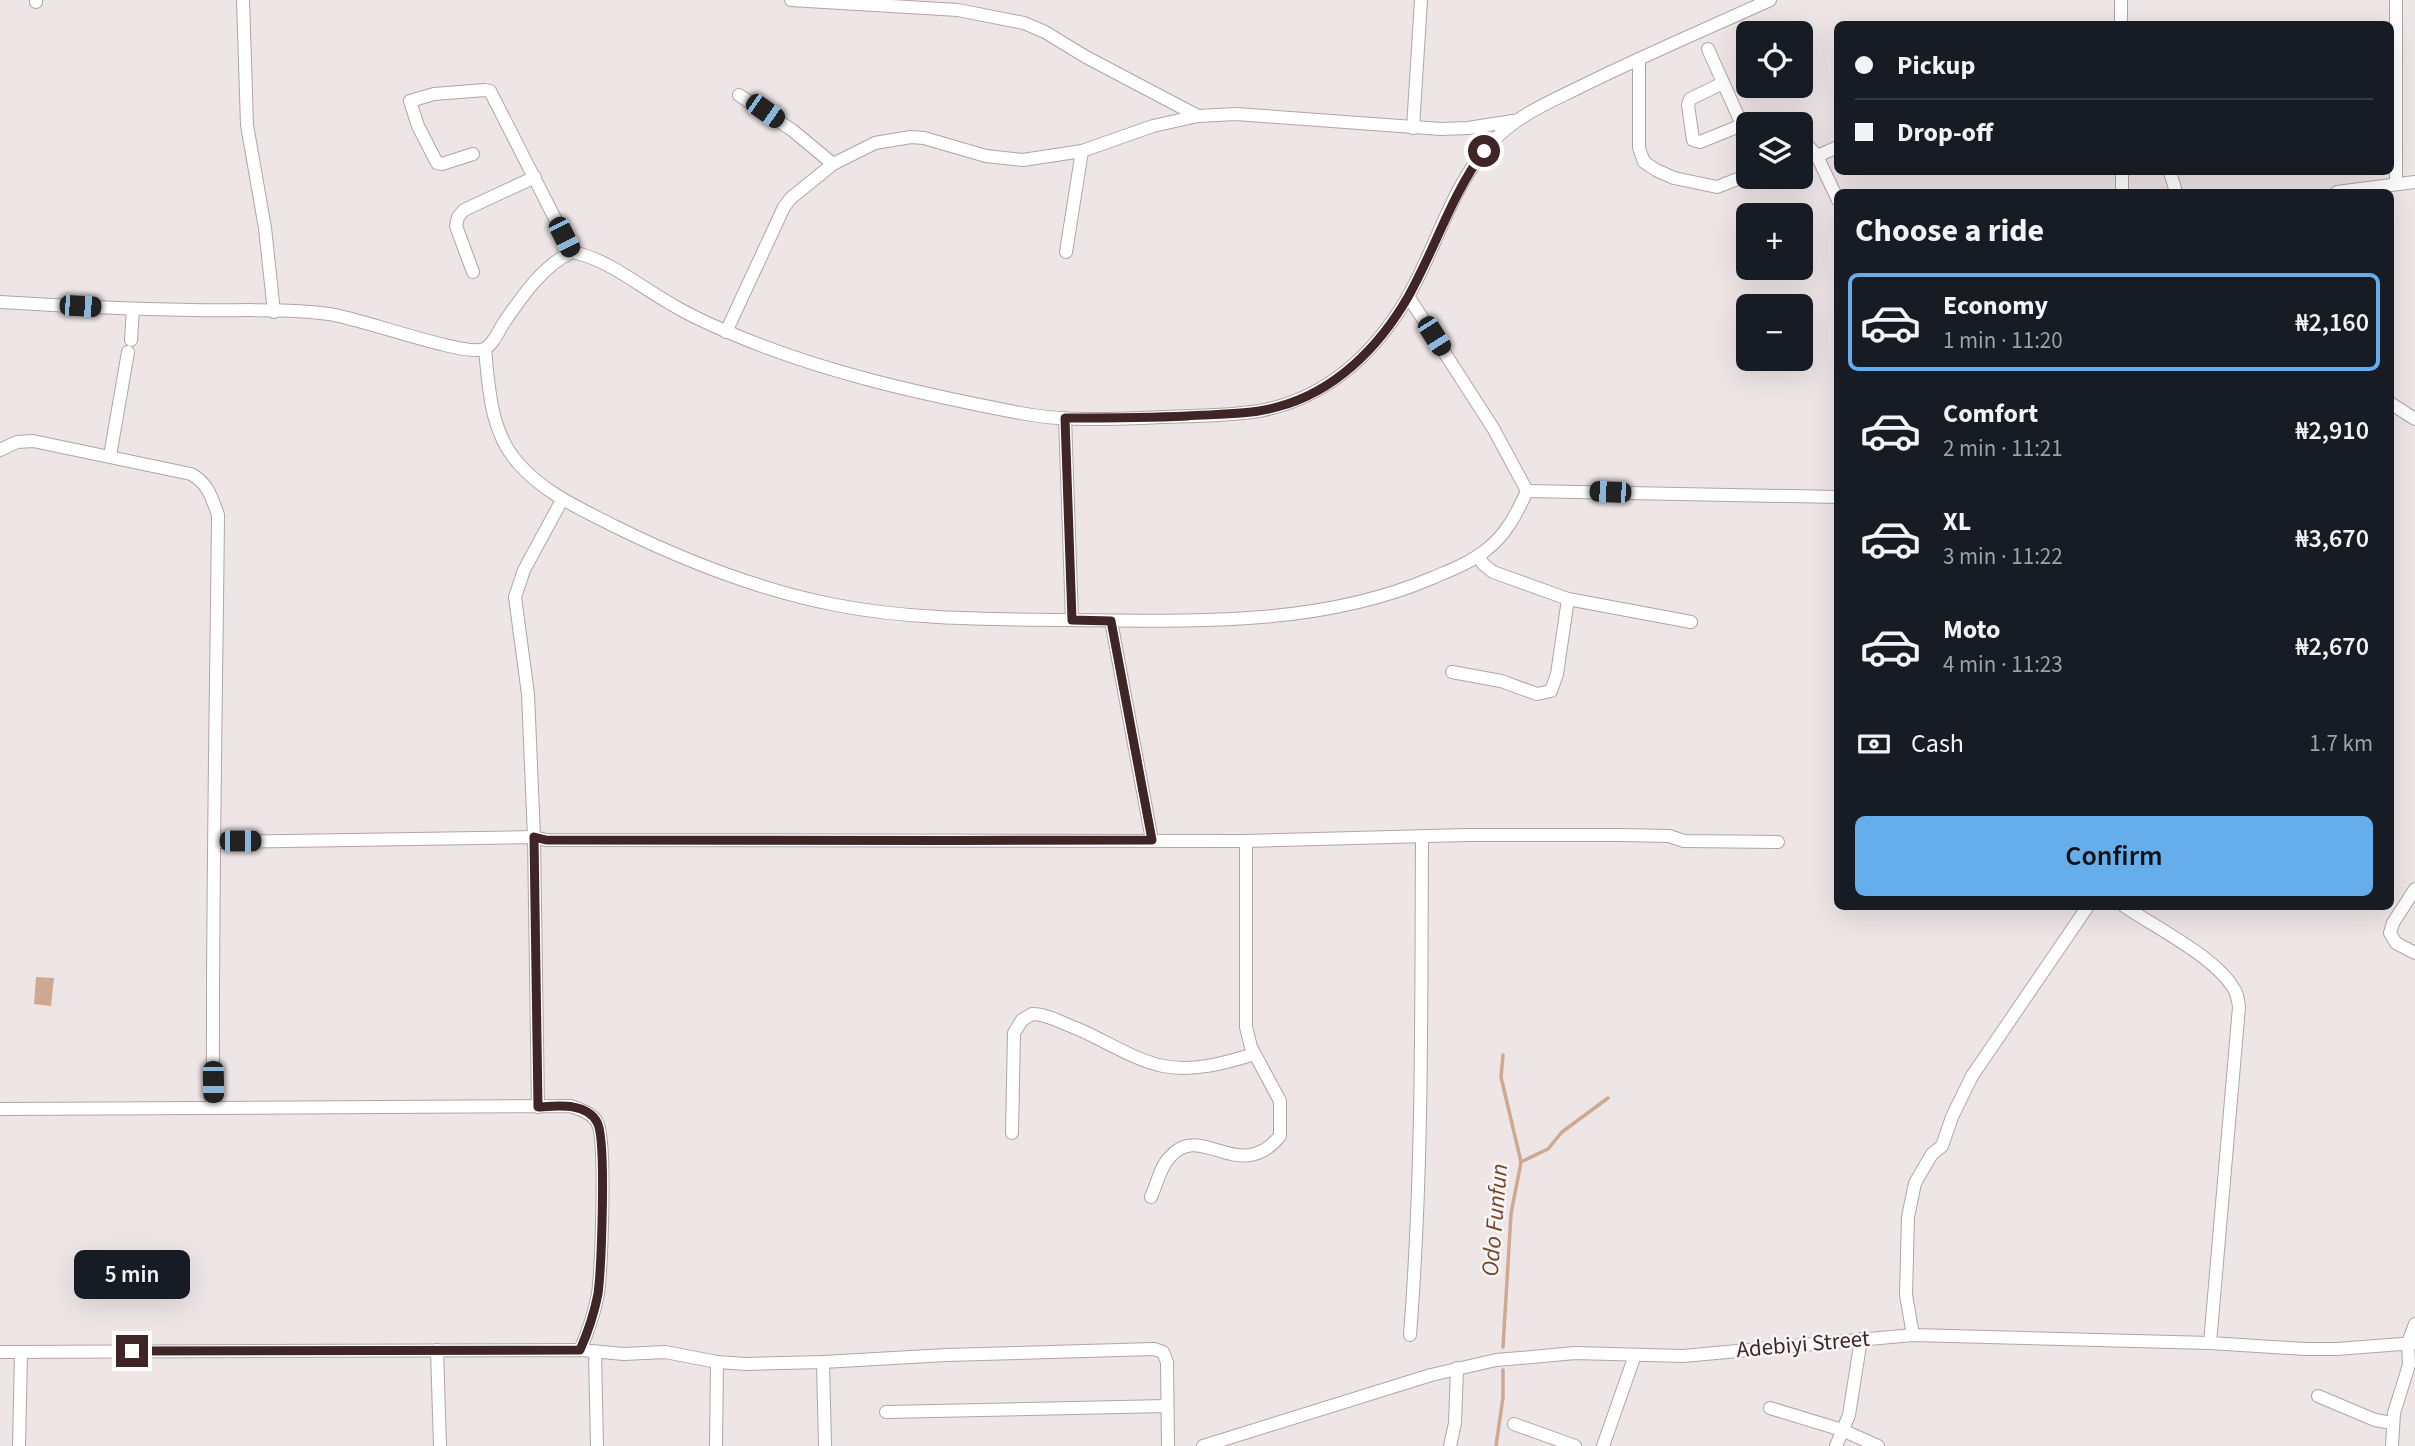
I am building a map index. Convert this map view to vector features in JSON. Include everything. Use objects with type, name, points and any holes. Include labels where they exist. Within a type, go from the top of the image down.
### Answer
[{"type":"street","points":[[243,0],[247,125],[265,228],[274,312]]},
{"type":"street","points":[[791,0],[958,10],[1024,23],[1198,116]]},
{"type":"street","points":[[1413,128],[1421,0]]},
{"type":"street","points":[[473,155],[438,163],[418,126],[410,101],[434,94],[490,91],[572,252],[600,261],[673,306],[726,332],[815,363],[904,390],[1026,414],[1127,419],[1256,412],[1294,401],[1344,374],[1362,359],[1408,296],[1469,172],[1490,145],[1517,120],[1639,59],[1770,0]]},
{"type":"street","points":[[2121,0],[2121,21]]},
{"type":"street","points":[[2396,0],[2396,183]]},
{"type":"street","points":[[1708,49],[1736,112]]},
{"type":"street","points":[[1639,59],[1639,148],[1644,162],[1656,170],[1697,184],[1717,187],[1736,180]]},
{"type":"street","points":[[1723,83],[1690,99],[1688,105],[1693,140],[1700,142],[1736,127]]},
{"type":"street","points":[[739,95],[792,130],[833,164]]},
{"type":"street","points":[[726,332],[790,198],[833,164],[876,143],[911,137],[924,138],[1003,159],[1023,160],[1082,151],[1153,127],[1198,116],[1236,114],[1413,128],[1468,128],[1517,120]]},
{"type":"street","points":[[1817,156],[1834,149]]},
{"type":"street","points":[[1066,252],[1082,151]]},
{"type":"street","points":[[1813,152],[1834,192]]},
{"type":"street","points":[[473,272],[456,226],[458,217],[464,210],[535,177]]},
{"type":"street","points":[[2357,189],[2415,182]]},
{"type":"street","points":[[0,302],[133,309],[330,314],[466,350],[485,349],[538,279],[556,261],[572,252]]},
{"type":"street","points":[[1408,296],[1493,428],[1527,491]]},
{"type":"street","points":[[110,456],[133,309]]},
{"type":"street","points":[[485,349],[490,402],[505,446],[536,481],[562,500],[674,555],[788,594],[840,606],[908,614],[1111,621],[1271,616],[1332,610],[1408,588],[1479,556],[1499,540],[1527,491]]},
{"type":"street","points":[[2394,406],[2415,419]]},
{"type":"street","points":[[1065,418],[1072,620]]},
{"type":"street","points":[[0,450],[17,442],[33,441],[191,474],[201,479],[210,492],[218,515],[212,936],[214,1106]]},
{"type":"street","points":[[1527,491],[1834,497]]},
{"type":"street","points":[[538,1107],[534,837],[526,673],[515,597],[524,570],[562,500]]},
{"type":"street","points":[[1479,556],[1483,564],[1493,572],[1569,598],[1691,622]]},
{"type":"street","points":[[1452,672],[1501,681],[1537,694],[1551,691],[1557,674],[1569,598]]},
{"type":"street","points":[[1111,621],[1152,840]]},
{"type":"street","points":[[215,842],[534,837],[546,840],[1246,841],[1465,835],[1652,835],[1669,836],[1684,841],[1778,842]]},
{"type":"street","points":[[1409,1335],[1418,1235],[1422,838]]},
{"type":"street","points":[[1151,1197],[1164,1165],[1180,1147],[1196,1144],[1227,1154],[1248,1156],[1266,1150],[1280,1136],[1280,1101],[1254,1054],[1246,1027],[1246,841]]},
{"type":"street","points":[[2415,889],[2393,923],[2390,933],[2396,943],[2415,953]]},
{"type":"street","points":[[1913,1335],[1906,1295],[1908,1217],[1915,1183],[1932,1154],[1942,1146],[1952,1117],[1972,1076],[2085,910]]},
{"type":"street","points":[[2130,910],[2209,962],[2231,984],[2239,1007],[2210,1343]]},
{"type":"street","points":[[1012,1133],[1014,1033],[1022,1020],[1032,1014],[1054,1020],[1161,1066],[1187,1068],[1254,1054]]},
{"type":"street","points":[[0,1109],[570,1106],[584,1111],[596,1120],[601,1131],[600,1279],[594,1312],[580,1350]]},
{"type":"street","points":[[2392,1446],[2392,1423],[2409,1365],[2415,1324]]},
{"type":"street","name":"Adebiyi Street","points":[[1203,1446],[1457,1368],[1496,1360],[1575,1353],[1683,1356],[1913,1335],[2337,1349],[2411,1343]]},
{"type":"street","points":[[1836,1446],[1849,1415],[1861,1339]]},
{"type":"street","points":[[0,1352],[580,1350],[624,1354],[665,1352],[717,1362],[746,1364],[1154,1349],[1163,1352],[1167,1362],[1168,1446]]},
{"type":"street","points":[[437,1350],[440,1446]]},
{"type":"street","points":[[19,1446],[21,1352]]},
{"type":"street","points":[[595,1352],[597,1446]]},
{"type":"street","points":[[1603,1446],[1635,1355]]},
{"type":"street","points":[[716,1446],[717,1362]]},
{"type":"street","points":[[823,1362],[824,1446]]},
{"type":"street","points":[[1450,1446],[1455,1423],[1457,1368]]},
{"type":"street","points":[[2318,1396],[2375,1420],[2392,1423]]},
{"type":"street","points":[[886,1412],[1167,1406]]},
{"type":"street","points":[[1770,1408],[1842,1430],[1878,1446]]},
{"type":"street","points":[[1514,1424],[1575,1446]]},
{"type":"shaded area","points":[[36,977],[54,978],[51,1006],[34,1004]]},
{"type":"waterway","name":"Odo Funfun","points":[[1503,1055],[1501,1077],[1521,1162],[1511,1214],[1503,1347]]},
{"type":"waterway","points":[[1521,1162],[1548,1149],[1562,1132],[1608,1098]]},
{"type":"waterway","name":"Odo Funfun","points":[[1496,1446],[1503,1397],[1503,1370]]},
{"type":"route","points":[[132,1351],[580,1350],[594,1312],[600,1279],[601,1131],[596,1120],[584,1111],[570,1106],[538,1107],[534,837],[546,840],[1152,840],[1111,621],[1072,620],[1065,418],[1127,419],[1256,412],[1294,401],[1344,374],[1362,359],[1395,317],[1469,172],[1484,151]]}]
